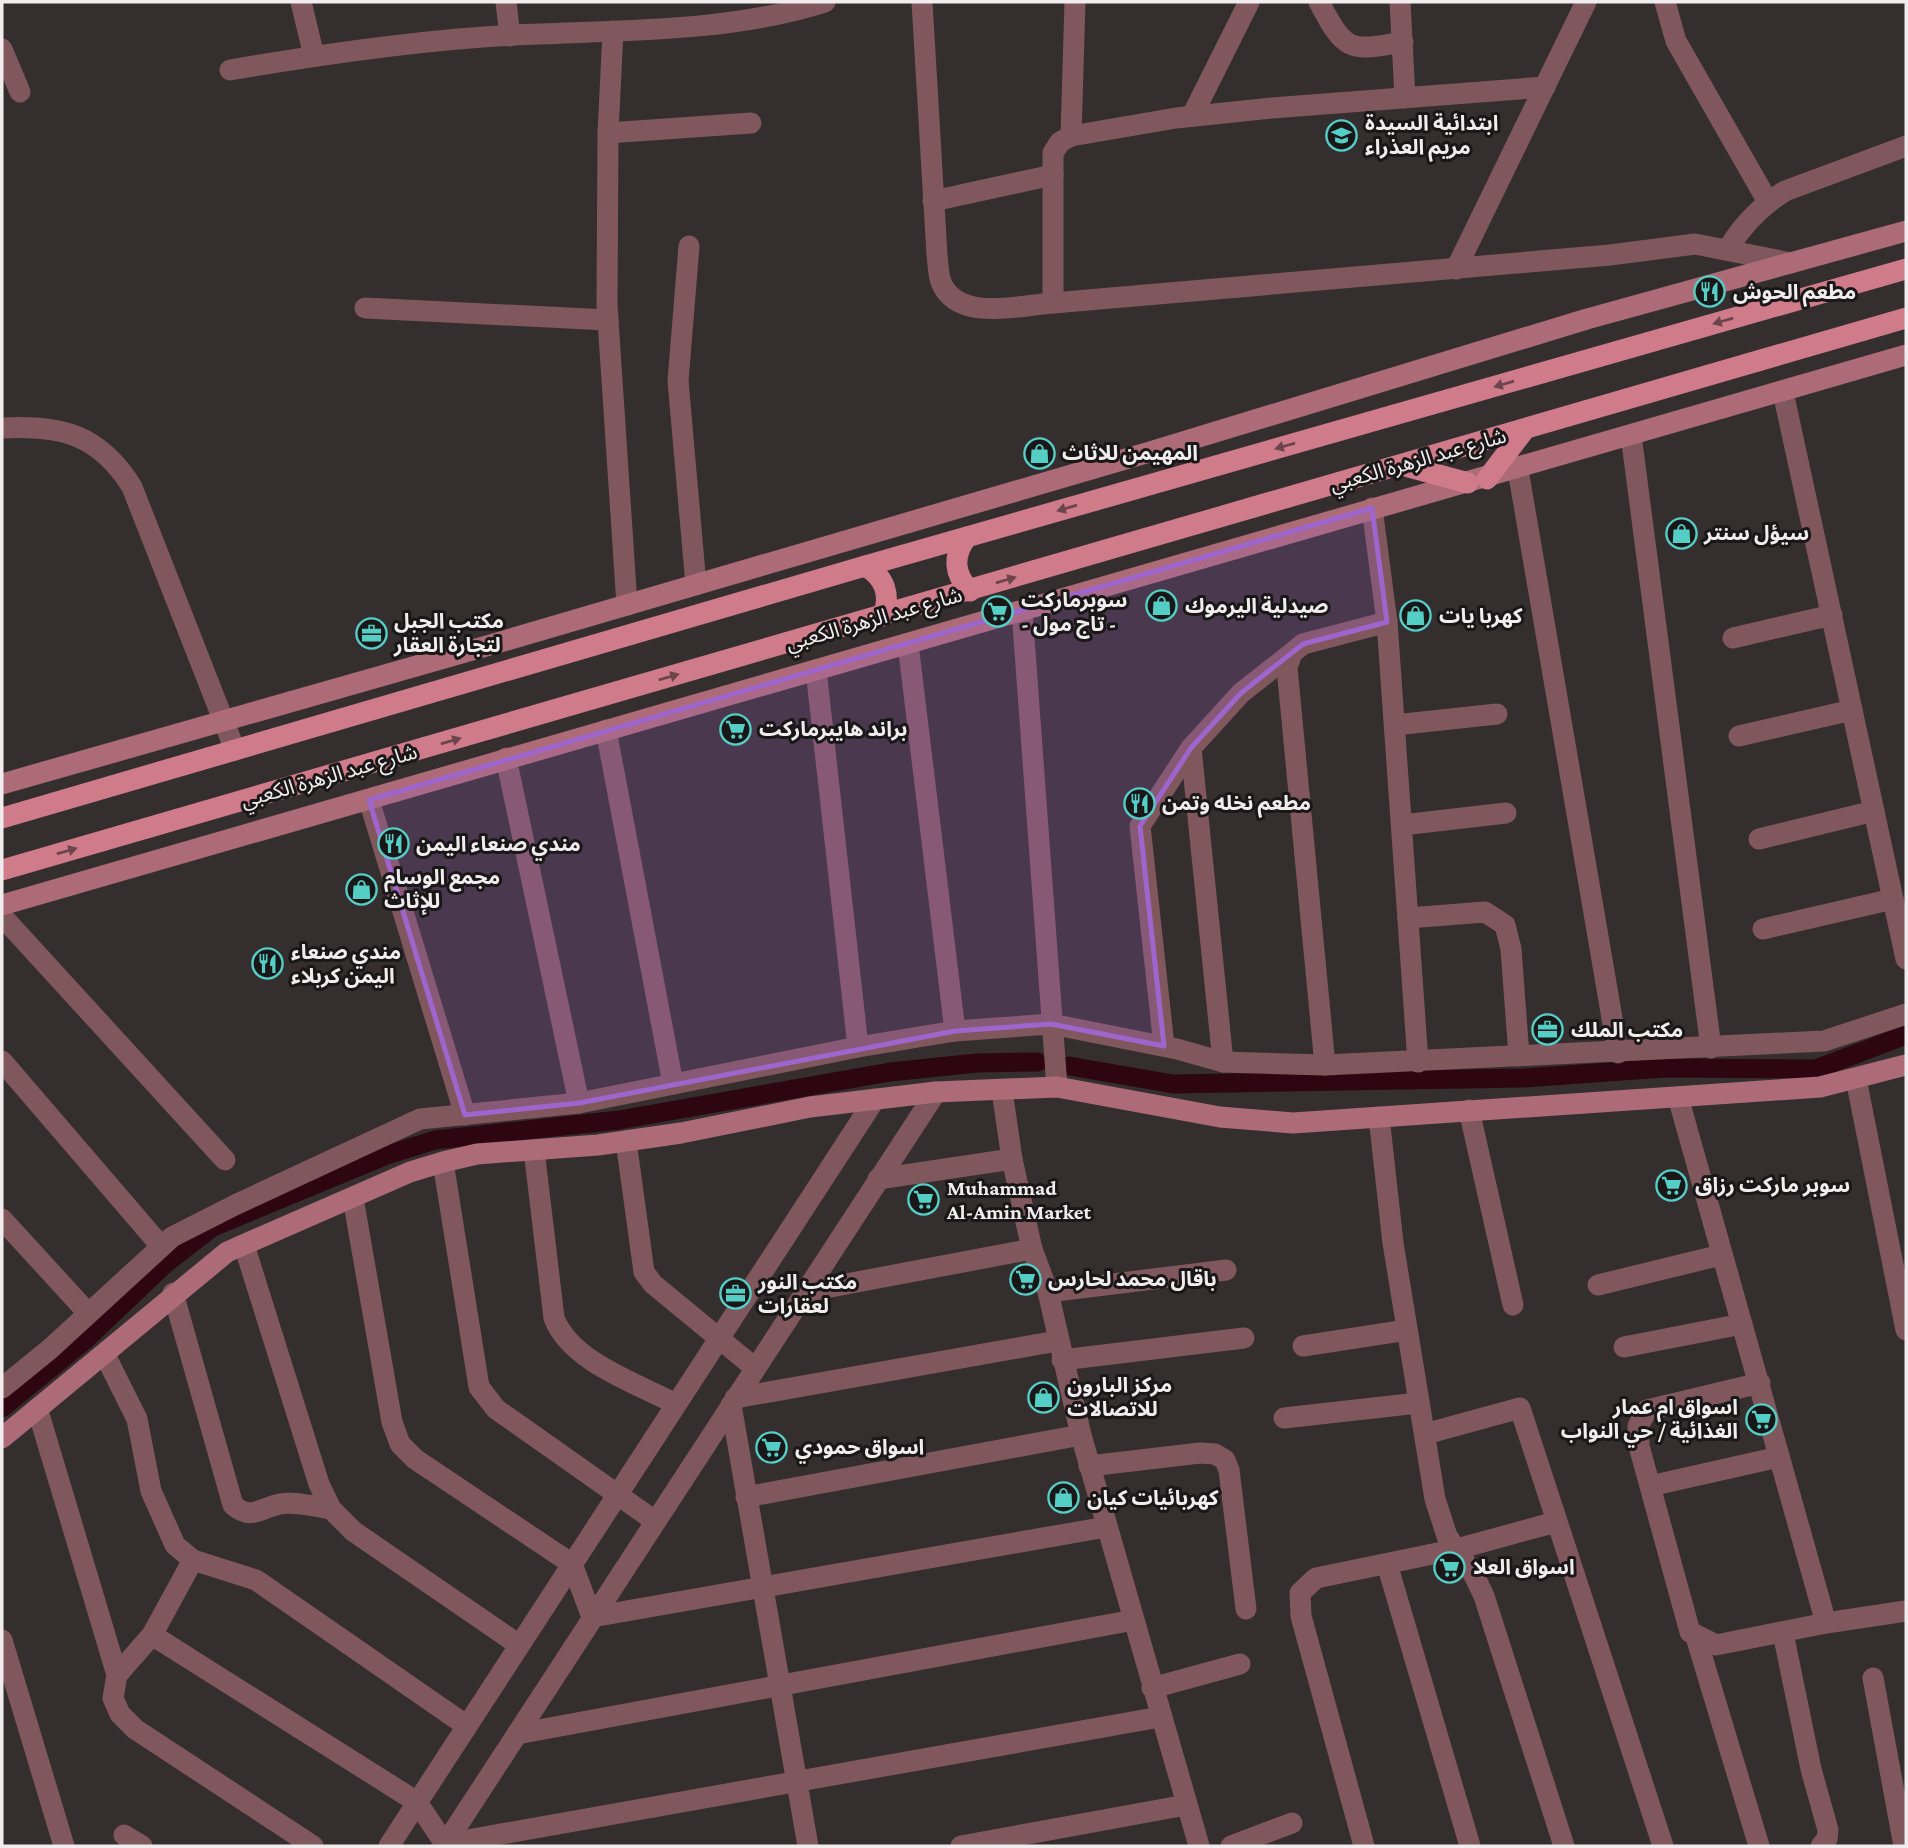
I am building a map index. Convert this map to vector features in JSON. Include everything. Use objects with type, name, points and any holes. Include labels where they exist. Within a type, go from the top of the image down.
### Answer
[{"type":"main road","points":[[2,818],[865,566],[1906,269]]},
{"type":"main road","name":"شارع عبد الزهرة الكعبي","points":[[2,870],[1906,318]]},
{"type":"main road","points":[[1402,465],[1477,481],[1525,429]]},
{"type":"main road","points":[[967,537],[960,545],[956,565],[958,575],[970,591]]},
{"type":"main road","points":[[865,566],[881,578],[885,587],[887,597],[883,616]]},
{"type":"street","points":[[301,2],[314,56]]},
{"type":"street","points":[[506,2],[510,36]]},
{"type":"street","points":[[230,71],[314,56],[510,36],[613,31],[757,18],[825,2]]},
{"type":"street","points":[[922,2],[933,201],[942,283],[959,304],[975,308],[1054,303],[1695,244],[1791,263]]},
{"type":"street","points":[[1071,136],[1076,2]]},
{"type":"street","points":[[1192,116],[1250,2]]},
{"type":"street","points":[[1319,2],[1338,39],[1363,50],[1403,42]]},
{"type":"street","points":[[1400,2],[1405,98]]},
{"type":"street","points":[[1456,268],[1586,2]]},
{"type":"street","points":[[1665,2],[1676,41],[1768,202]]},
{"type":"street","points":[[613,31],[608,133],[608,320],[627,605]]},
{"type":"street","points":[[2,49],[20,93]]},
{"type":"street","points":[[1054,303],[1053,153],[1060,142],[1071,136],[1192,116],[1545,87]]},
{"type":"street","points":[[608,133],[751,123]]},
{"type":"street","points":[[1728,249],[1740,228],[1768,202],[1785,191],[1906,146]]},
{"type":"street","points":[[933,201],[1053,175]]},
{"type":"street","points":[[2,784],[696,585],[1587,319],[1906,231]]},
{"type":"street","points":[[689,246],[678,381],[696,585]]},
{"type":"street","points":[[365,308],[608,320]]},
{"type":"street","points":[[2,905],[1373,508],[1518,470],[1906,355]]},
{"type":"street","points":[[1783,392],[1906,959]]},
{"type":"street","points":[[2,428],[46,427],[76,435],[103,451],[124,473],[132,486],[235,750]]},
{"type":"street","points":[[1632,435],[1711,1048]]},
{"type":"street","points":[[1518,470],[1618,1053]]},
{"type":"street","points":[[1373,508],[1388,622],[1418,1062]]},
{"type":"street","points":[[1022,611],[1057,1087]]},
{"type":"street","points":[[1732,638],[1832,615]]},
{"type":"street","points":[[1164,1046],[1140,826],[1191,748],[1241,693],[1303,644],[1388,622]]},
{"type":"street","points":[[908,644],[955,1031]]},
{"type":"street","points":[[1292,653],[1287,667],[1325,1065]]},
{"type":"street","points":[[816,670],[858,1047]]},
{"type":"street","points":[[1739,736],[1852,710]]},
{"type":"street","points":[[1395,725],[1497,714]]},
{"type":"street","points":[[606,730],[673,1084]]},
{"type":"street","points":[[1191,748],[1223,1062]]},
{"type":"street","points":[[506,758],[579,1103]]},
{"type":"street","points":[[369,800],[466,1115]]},
{"type":"street","points":[[1759,839],[1874,811]]},
{"type":"street","points":[[1402,825],[1506,813]]},
{"type":"street","points":[[1763,929],[1893,899]]},
{"type":"street","points":[[1408,918],[1485,912],[1505,925],[1511,949],[1519,1056]]},
{"type":"street","points":[[2,916],[225,1160]]},
{"type":"street","points":[[5,1379],[88,1312],[160,1245],[235,1205],[420,1119],[579,1103],[858,1047],[955,1031],[1051,1024],[1164,1046],[1223,1062],[1325,1065],[1824,1041],[1906,1014]]},
{"type":"street","points":[[2,1061],[160,1245]]},
{"type":"street","points":[[2,1438],[105,1355],[173,1293],[227,1252],[410,1172],[477,1154],[626,1141],[810,1107],[936,1092],[1057,1087],[1220,1116],[1293,1123],[1820,1087],[1906,1065]]},
{"type":"street","points":[[1856,1079],[1906,1330]]},
{"type":"street","points":[[1002,1091],[1012,1159],[1032,1249],[1048,1292],[1089,1466],[1199,1846]]},
{"type":"street","points":[[444,1845],[936,1092]]},
{"type":"street","points":[[1678,1097],[1826,1623]]},
{"type":"street","points":[[389,1846],[875,1099]]},
{"type":"street","points":[[1469,1110],[1513,1305]]},
{"type":"street","points":[[1379,1117],[1407,1330],[1435,1499],[1447,1536],[1484,1596],[1564,1846]]},
{"type":"street","points":[[626,1141],[643,1272],[653,1284],[718,1340],[755,1368]]},
{"type":"street","points":[[534,1150],[554,1318],[560,1333],[570,1346],[588,1358],[676,1404]]},
{"type":"street","points":[[878,1179],[1012,1159]]},
{"type":"street","points":[[443,1161],[479,1387],[496,1409],[655,1521]]},
{"type":"street","points":[[353,1198],[392,1422],[400,1444],[415,1459],[572,1564],[593,1617]]},
{"type":"street","points":[[2,1219],[88,1312]]},
{"type":"street","points":[[244,1245],[319,1484],[331,1509],[353,1531],[519,1646]]},
{"type":"street","points":[[804,1292],[1032,1249]]},
{"type":"street","points":[[1598,1285],[1721,1255]]},
{"type":"street","points":[[1048,1292],[1226,1270]]},
{"type":"street","points":[[173,1293],[233,1505],[242,1513],[253,1514],[281,1504],[331,1509]]},
{"type":"street","points":[[1624,1347],[1742,1324]]},
{"type":"street","points":[[1303,1346],[1407,1330]]},
{"type":"street","points":[[733,1401],[1060,1350],[1244,1338]]},
{"type":"street","points":[[105,1355],[137,1419],[151,1491],[175,1545],[193,1560],[256,1580],[467,1726]]},
{"type":"street","points":[[1760,1383],[1647,1410],[1638,1426],[1639,1446],[1690,1632],[1716,1645],[1826,1623],[1906,1611]]},
{"type":"street","points":[[733,1401],[747,1497],[808,1846]]},
{"type":"street","points":[[1283,1418],[1418,1403]]},
{"type":"street","points":[[1424,1434],[1520,1408],[1663,1846]]},
{"type":"street","points":[[38,1411],[117,1675],[113,1698],[120,1714],[135,1729],[313,1846]]},
{"type":"street","points":[[747,1497],[1081,1435]]},
{"type":"street","points":[[1089,1466],[1199,1453],[1215,1454],[1225,1460],[1229,1470],[1246,1609]]},
{"type":"street","points":[[1650,1486],[1779,1457]]},
{"type":"street","points":[[1364,1846],[1299,1605],[1300,1593],[1317,1578],[1457,1549],[1556,1522]]},
{"type":"street","points":[[593,1617],[763,1590],[1106,1527]]},
{"type":"street","points":[[117,1675],[152,1636],[193,1560]]},
{"type":"street","points":[[1387,1564],[1470,1846]]},
{"type":"street","points":[[517,1734],[1134,1620]]},
{"type":"street","points":[[1783,1633],[1811,1769],[1829,1830],[1827,1839],[1821,1846]]},
{"type":"street","points":[[152,1636],[417,1802],[444,1845]]},
{"type":"street","points":[[1696,1637],[1759,1846]]},
{"type":"street","points":[[2,1640],[64,1846]]},
{"type":"street","points":[[1152,1688],[1240,1664]]},
{"type":"street","points":[[1873,1678],[1904,1846]]},
{"type":"street","points":[[444,1845],[1160,1717]]},
{"type":"street","points":[[961,1846],[1186,1805]]},
{"type":"street","points":[[1231,1846],[1292,1824]]},
{"type":"highlighted area","points":[[1372,508],[1387,622],[1303,644],[1241,693],[1191,748],[1140,826],[1164,1046],[1051,1024],[955,1031],[579,1103],[465,1115],[369,800]]},
{"type":"waterway","points":[[1069,1066],[1173,1084],[1523,1078],[1664,1068],[1816,1069],[1906,1035]]},
{"type":"waterway","points":[[2,1408],[83,1342],[165,1264],[213,1227],[387,1155],[435,1140],[619,1120],[890,1072],[977,1063],[1038,1062]]},
{"type":"place","name":"ابتدائية السيدة مريم العذراء","points":[[1342,135]]},
{"type":"place","name":"مطعم الحوش","points":[[1710,292]]},
{"type":"place","name":"المهيمن للاثاث","points":[[1039,453]]},
{"type":"place","name":"سيؤل سنتر","points":[[1681,533]]},
{"type":"place","name":"صيدلية اليرموك","points":[[1162,606]]},
{"type":"place","name":"سوبرماركت - تاج مول -","points":[[998,612]]},
{"type":"place","name":"كهربا يات","points":[[1416,616]]},
{"type":"place","name":"مكتب الجبل لتجارة العقار","points":[[371,633]]},
{"type":"place","name":"براند هايبرماركت","points":[[736,729]]},
{"type":"place","name":"مطعم نخله وتمن","points":[[1139,803]]},
{"type":"place","name":"مندي صنعاء اليمن","points":[[393,844]]},
{"type":"place","name":"مجمع الوسام للإثاث","points":[[361,889]]},
{"type":"place","name":"مندي صنعاء اليمن كربلاء","points":[[268,964]]},
{"type":"place","name":"مكتب الملك","points":[[1548,1030]]},
{"type":"place","name":"سوبر ماركت رزاق","points":[[1672,1185]]},
{"type":"place","name":"Muhammad Al-Amin Market","points":[[924,1200]]},
{"type":"place","name":"باقال محمد لحارس","points":[[1025,1279]]},
{"type":"place","name":"مكتب النور لعقارات","points":[[735,1294]]},
{"type":"place","name":"مركز البارون للاتصالات","points":[[1044,1397]]},
{"type":"place","name":"اسواق ام عمار الغذائية / حي النواب","points":[[1761,1419]]},
{"type":"place","name":"اسواق حمودي","points":[[772,1447]]},
{"type":"place","name":"كهربائيات كيان","points":[[1064,1498]]},
{"type":"place","name":"اسواق العلا","points":[[1450,1567]]}]
